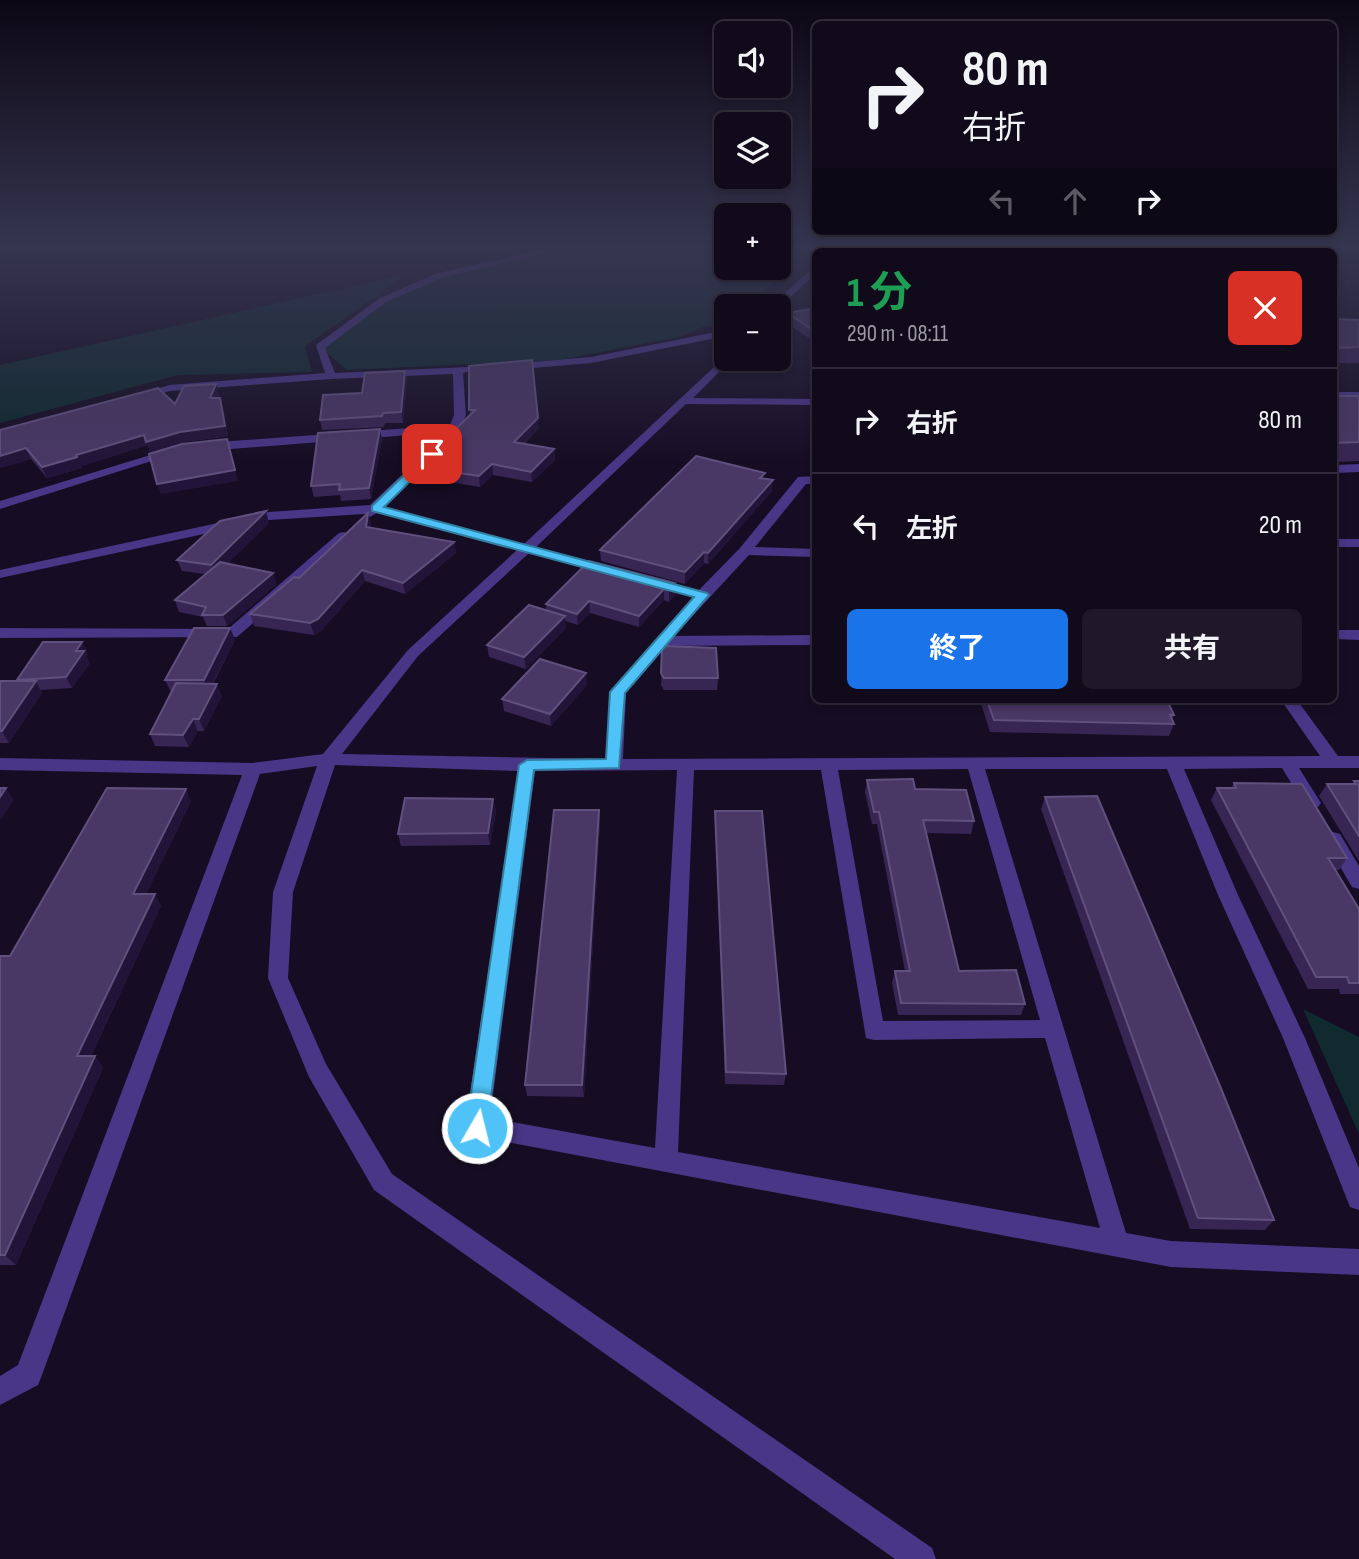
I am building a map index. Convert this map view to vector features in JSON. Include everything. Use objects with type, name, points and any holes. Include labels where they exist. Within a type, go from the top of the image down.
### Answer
[{"type":"street","points":[[331,376],[320,347],[358,319]]},
{"type":"street","points":[[499,368],[591,360],[714,335]]},
{"type":"street","points":[[130,399],[169,388],[331,376],[485,369]]},
{"type":"street","points":[[0,633],[232,634],[376,509],[451,436],[460,415],[458,371]]},
{"type":"street","points":[[714,371],[412,653],[328,759],[283,892],[278,978],[317,1070],[383,1182],[921,1559]]},
{"type":"street","points":[[1337,396],[1359,395]]},
{"type":"street","points":[[684,401],[812,402]]},
{"type":"street","points":[[0,505],[190,449],[455,428]]},
{"type":"street","points":[[1337,469],[1359,468]]},
{"type":"street","points":[[614,764],[618,692],[702,595],[745,551],[802,480],[812,480]]},
{"type":"street","points":[[0,574],[269,516],[376,509],[702,595]]},
{"type":"street","points":[[1337,543],[1359,542]]},
{"type":"street","points":[[745,551],[812,553]]},
{"type":"street","points":[[1337,635],[1359,635]]},
{"type":"street","points":[[662,641],[812,640]]},
{"type":"street","points":[[1291,703],[1332,762]]},
{"type":"street","points":[[0,764],[253,769],[328,759],[527,765],[1359,762]]},
{"type":"street","points":[[1172,761],[1228,895],[1294,1038],[1359,1198]]},
{"type":"street","points":[[1286,761],[1359,881]]},
{"type":"street","points":[[974,762],[1117,1244]]},
{"type":"street","points":[[828,763],[874,1031],[1054,1029]]},
{"type":"street","points":[[666,1162],[687,764]]},
{"type":"street","points":[[527,765],[477,1128],[1171,1254],[1359,1262]]},
{"type":"street","points":[[0,1391],[28,1375],[253,769]]},
{"type":"green space","points":[[207,319],[344,319],[305,346],[312,372],[178,375],[0,423],[0,365]]},
{"type":"green space","points":[[358,319],[714,319],[714,327],[703,327],[679,337],[559,360],[347,370],[320,347]]},
{"type":"green space","points":[[1303,1009],[1359,1037],[1359,1134]]},
{"type":"building","points":[[796,319],[812,319],[812,329]]},
{"type":"building","points":[[1337,319],[1359,320],[1359,347],[1337,348]]},
{"type":"building","points":[[532,360],[538,418],[514,442],[554,449],[531,472],[492,464],[479,476],[417,467],[475,410],[469,410],[469,366]]},
{"type":"building","points":[[405,371],[401,412],[383,413],[382,416],[320,420],[323,395],[362,393],[365,373]]},
{"type":"building","points":[[216,384],[210,398],[220,398],[225,426],[180,432],[146,442],[144,435],[42,467],[26,448],[0,456],[0,430],[158,388],[175,404],[184,386]]},
{"type":"building","points":[[1337,396],[1359,396],[1359,442],[1337,443]]},
{"type":"building","points":[[380,429],[369,488],[339,490],[340,484],[311,486],[318,433]]},
{"type":"building","points":[[227,439],[235,470],[157,484],[149,454],[182,444]]},
{"type":"building","points":[[696,456],[765,473],[760,478],[773,480],[708,553],[704,552],[685,572],[600,550]]},
{"type":"building","points":[[266,511],[211,565],[177,560],[220,521]]},
{"type":"building","points":[[368,513],[366,527],[454,542],[403,583],[362,570],[318,619],[310,623],[250,614],[294,577],[299,578]]},
{"type":"building","points":[[589,561],[675,583],[669,590],[664,589],[639,616],[589,601],[577,614],[546,604]]},
{"type":"building","points":[[220,562],[273,573],[223,615],[202,615],[206,607],[175,600]]},
{"type":"building","points":[[529,605],[565,616],[524,657],[487,645]]},
{"type":"building","points":[[194,628],[230,628],[204,680],[165,680]]},
{"type":"building","points":[[43,642],[82,642],[76,651],[84,651],[66,677],[17,680]]},
{"type":"building","points":[[662,646],[716,648],[718,678],[664,678],[661,673]]},
{"type":"building","points":[[540,659],[586,673],[550,714],[502,699]]},
{"type":"building","points":[[0,681],[36,681],[2,731],[0,731]]},
{"type":"building","points":[[176,683],[217,684],[199,719],[193,719],[183,735],[150,734]]},
{"type":"building","points":[[988,703],[1168,703],[1174,715],[1170,715],[1174,724],[994,720]]},
{"type":"building","points":[[913,779],[915,789],[966,790],[974,821],[923,820],[959,971],[1016,970],[1025,1004],[901,1003],[895,971],[910,971],[879,812],[874,812],[867,780]]},
{"type":"building","points":[[1354,781],[1359,781],[1359,836],[1327,784],[1356,784]]},
{"type":"building","points":[[1234,783],[1302,784],[1347,858],[1328,858],[1359,909],[1359,983],[1349,983],[1347,977],[1316,977],[1217,788],[1236,788]]},
{"type":"building","points":[[107,788],[186,789],[133,894],[155,894],[77,1056],[95,1056],[5,1255],[0,1255],[0,956],[10,956]]},
{"type":"building","points":[[1097,796],[1274,1220],[1198,1218],[1045,797]]},
{"type":"building","points":[[405,798],[493,799],[488,833],[398,834]]},
{"type":"building","points":[[554,810],[599,810],[582,1085],[525,1085]]},
{"type":"building","points":[[715,811],[762,811],[786,1074],[726,1072]]},
{"type":"route","points":[[432,454],[376,509],[702,595],[618,692],[614,764],[527,765],[477,1128]]}]
